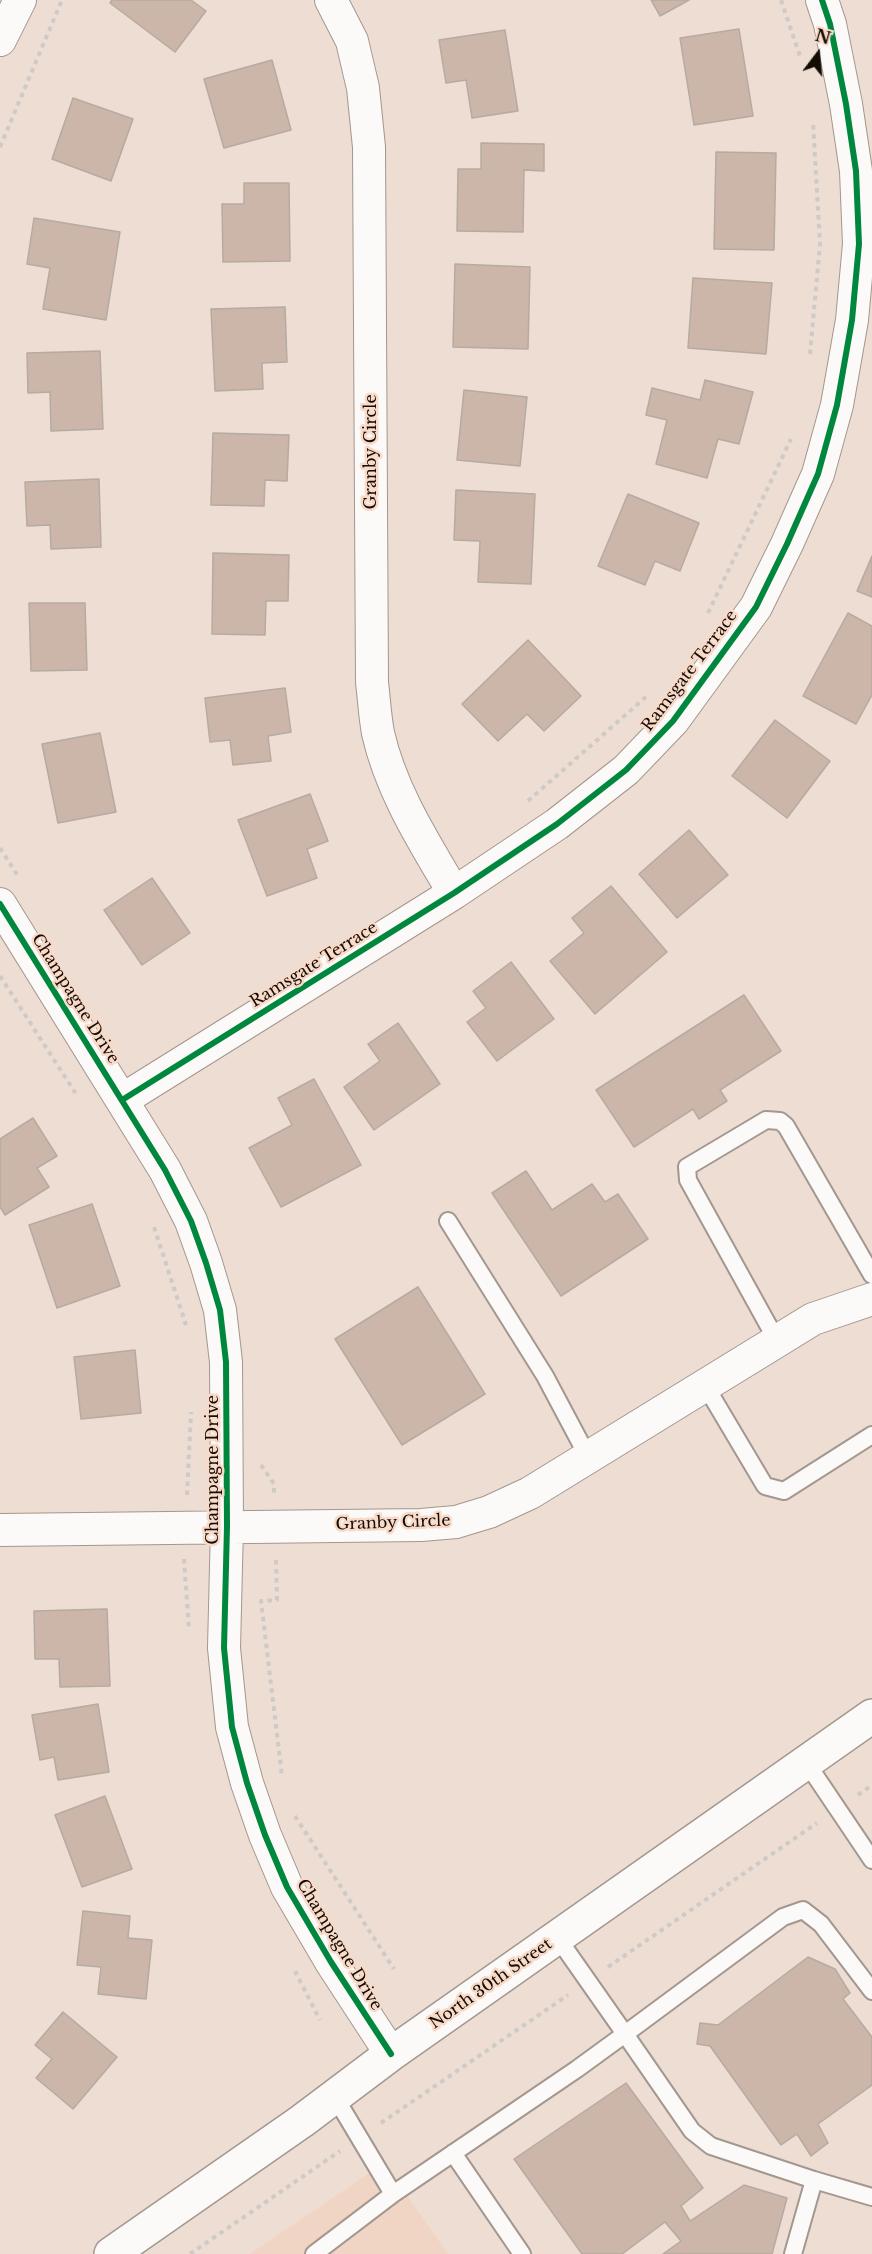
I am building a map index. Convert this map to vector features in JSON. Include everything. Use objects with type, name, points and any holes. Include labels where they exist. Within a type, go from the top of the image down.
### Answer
[{"type":"main road","name":"North 30th Street","points":[[111,2254],[872,1716]]},
{"type":"street","points":[[0,40],[20,0]]},
{"type":"street","name":"Granby Circle","points":[[331,0],[352,41],[363,88],[369,147],[372,682],[378,732],[391,776],[410,817],[454,893]]},
{"type":"street","name":"Ramsgate Terrace","points":[[122,1100],[454,893],[557,824],[626,771],[673,721],[756,607],[788,544],[819,474],[837,405],[850,331],[859,244],[856,171],[846,104],[830,24],[822,0]]},
{"type":"street","name":"Champagne Drive","points":[[0,904],[165,1170],[191,1221],[206,1263],[219,1310],[226,1362],[227,1526],[224,1648],[232,1728],[247,1783],[265,1835],[287,1887],[331,1962],[391,2054]]},
{"type":"street","name":"Granby Circle","points":[[0,1530],[421,1525],[456,1522],[489,1512],[530,1492],[813,1319],[872,1299]]},
{"type":"lane","points":[[777,1341],[688,1180],[687,1167],[766,1120],[780,1121],[786,1126],[872,1275]]},
{"type":"lane","points":[[448,1221],[545,1376],[588,1457]]},
{"type":"lane","points":[[705,1385],[765,1486],[784,1491],[872,1435]]},
{"type":"lane","points":[[806,1762],[872,1860]]},
{"type":"lane","points":[[314,2254],[393,2194],[577,2069],[783,1917],[803,1910],[821,1924],[872,1991]]},
{"type":"lane","points":[[557,1937],[692,2131],[711,2146],[872,2197]]},
{"type":"lane","points":[[336,2097],[393,2194]]},
{"type":"lane","points":[[453,2153],[522,2254]]},
{"type":"lane","points":[[792,2254],[814,2180]]},
{"type":"path","points":[[0,147],[62,0]]},
{"type":"path","points":[[781,0],[803,64]]},
{"type":"path","points":[[809,362],[820,244],[813,119]]},
{"type":"path","points":[[703,622],[795,430]]},
{"type":"path","points":[[523,805],[656,689]]},
{"type":"path","points":[[0,848],[19,877]]},
{"type":"path","points":[[0,976],[77,1096]]},
{"type":"path","points":[[151,1216],[190,1336]]},
{"type":"path","points":[[189,1634],[184,1569],[191,1403]]},
{"type":"path","points":[[189,2254],[872,1785]]},
{"type":"path","points":[[293,1967],[320,2020]]},
{"type":"shaded area","points":[[384,2163],[448,2254],[250,2254]]},
{"type":"building","points":[[112,0],[191,0],[206,11],[175,52],[110,3]]},
{"type":"building","points":[[651,0],[689,0],[660,16]]},
{"type":"building","points":[[739,29],[753,116],[694,125],[680,38]]},
{"type":"building","points":[[505,30],[518,111],[472,118],[466,80],[446,83],[439,40]]},
{"type":"building","points":[[272,60],[291,130],[224,148],[204,79]]},
{"type":"building","points":[[73,98],[133,119],[111,181],[52,159]]},
{"type":"building","points":[[481,143],[544,144],[544,171],[524,170],[523,232],[457,231],[458,169],[481,169]]},
{"type":"building","points":[[716,152],[776,153],[774,250],[714,249]]},
{"type":"building","points":[[244,183],[289,183],[290,261],[223,262],[222,204],[244,204]]},
{"type":"building","points":[[34,218],[120,232],[106,320],[43,309],[50,268],[27,264]]},
{"type":"building","points":[[455,264],[530,267],[528,349],[453,347]]},
{"type":"building","points":[[693,278],[772,283],[766,354],[688,348]]},
{"type":"building","points":[[285,307],[287,362],[262,363],[263,389],[215,391],[211,309]]},
{"type":"building","points":[[100,351],[103,429],[51,431],[50,392],[28,393],[27,353]]},
{"type":"building","points":[[705,380],[753,392],[739,444],[718,439],[707,478],[656,464],[667,420],[646,415],[652,388],[700,400]]},
{"type":"building","points":[[464,390],[527,397],[520,466],[457,460]]},
{"type":"building","points":[[213,433],[289,435],[287,481],[265,480],[264,506],[211,505]]},
{"type":"building","points":[[99,479],[101,547],[51,549],[50,525],[27,526],[25,482]]},
{"type":"building","points":[[456,490],[535,494],[531,584],[478,582],[480,541],[454,540]]},
{"type":"building","points":[[628,494],[699,523],[680,571],[655,561],[645,585],[598,566]]},
{"type":"building","points":[[213,553],[289,555],[288,601],[266,601],[265,635],[212,634]]},
{"type":"building","points":[[872,556],[872,597],[857,591]]},
{"type":"building","points":[[29,603],[85,603],[87,670],[31,671]]},
{"type":"building","points":[[848,613],[872,626],[872,695],[856,724],[803,696]]},
{"type":"building","points":[[528,640],[581,696],[544,731],[527,714],[498,741],[462,704]]},
{"type":"building","points":[[285,688],[291,732],[268,736],[271,761],[233,765],[230,740],[210,742],[205,698]]},
{"type":"building","points":[[775,720],[830,761],[787,818],[732,776]]},
{"type":"building","points":[[100,733],[116,812],[58,823],[42,744]]},
{"type":"building","points":[[310,794],[328,841],[307,849],[317,878],[267,896],[238,820]]},
{"type":"building","points":[[689,830],[728,875],[677,918],[639,874]]},
{"type":"building","points":[[152,878],[190,933],[142,965],[104,910]]},
{"type":"building","points":[[611,886],[667,952],[595,1014],[550,961],[584,933],[572,918]]},
{"type":"building","points":[[511,962],[554,1019],[497,1061],[467,1022],[486,1008],[473,991]]},
{"type":"building","points":[[744,995],[781,1051],[720,1090],[727,1101],[699,1119],[693,1109],[634,1147],[596,1090]]},
{"type":"building","points":[[398,1023],[440,1084],[374,1130],[344,1087],[380,1061],[368,1044]]},
{"type":"building","points":[[314,1079],[361,1165],[281,1207],[249,1148],[292,1125],[278,1098]]},
{"type":"building","points":[[33,1118],[57,1156],[37,1168],[49,1187],[5,1215],[0,1207],[0,1139]]},
{"type":"building","points":[[526,1171],[552,1210],[592,1184],[605,1202],[618,1194],[648,1239],[561,1296],[492,1193]]},
{"type":"building","points":[[92,1204],[120,1286],[57,1308],[29,1225]]},
{"type":"building","points":[[418,1287],[485,1394],[402,1445],[335,1339]]},
{"type":"building","points":[[135,1350],[141,1413],[81,1419],[74,1357]]},
{"type":"building","points":[[107,1609],[110,1686],[60,1687],[59,1659],[35,1659],[34,1611]]},
{"type":"building","points":[[98,1704],[109,1772],[58,1780],[54,1757],[40,1760],[32,1715]]},
{"type":"building","points":[[105,1796],[132,1869],[82,1887],[55,1815]]},
{"type":"building","points":[[83,1911],[130,1916],[128,1938],[152,1940],[146,1999],[98,1994],[101,1967],[77,1965]]},
{"type":"building","points":[[808,1957],[835,1969],[850,1993],[843,1999],[872,2037],[872,2085],[818,2124],[828,2143],[811,2156],[797,2134],[781,2145],[710,2046],[697,2044],[700,2023],[718,2025]]},
{"type":"building","points":[[63,2012],[117,2057],[73,2109],[36,2078],[52,2059],[35,2045]]},
{"type":"building","points":[[626,2083],[703,2188],[681,2206],[690,2221],[744,2185],[787,2198],[772,2254],[663,2254],[681,2241],[665,2222],[622,2254],[582,2254],[514,2159]]},
{"type":"cycle path","points":[[122,1100],[454,893],[557,824],[626,770],[673,721],[756,607],[818,474],[837,405],[852,320],[859,244],[856,171],[846,104],[830,24],[822,0]]},
{"type":"cycle path","points":[[0,904],[165,1170],[191,1221],[206,1263],[220,1310],[226,1362],[227,1526],[224,1648],[232,1727],[247,1783],[265,1835],[287,1887],[331,1962],[391,2054]]}]
